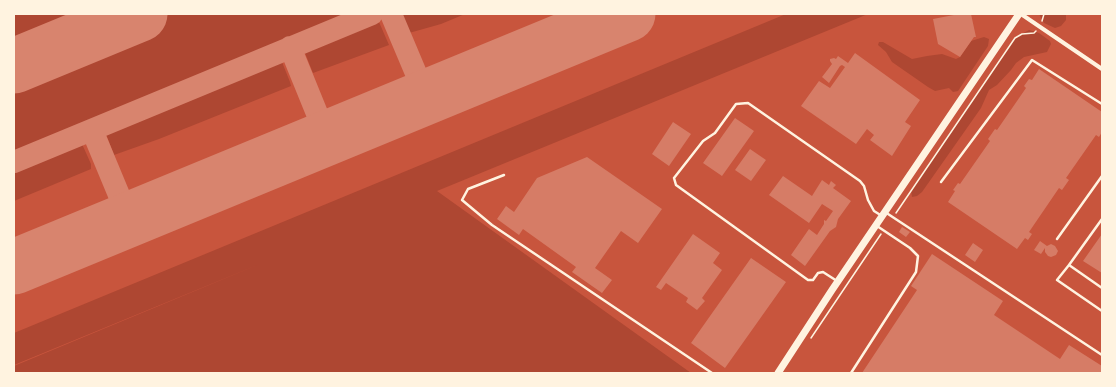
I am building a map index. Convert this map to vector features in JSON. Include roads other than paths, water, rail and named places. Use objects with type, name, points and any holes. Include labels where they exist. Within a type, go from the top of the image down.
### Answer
[{"type":"main road","points":[[778,373],[1020,14]]},
{"type":"street","points":[[1020,14],[1102,69]]},
{"type":"lane","points":[[941,182],[1032,60],[1102,104]]},
{"type":"lane","points":[[838,282],[823,272],[818,273],[813,280],[808,280],[676,185],[674,178],[703,141],[715,133],[736,104],[748,103],[860,181],[864,186],[868,200],[874,211],[893,217],[1102,355]]},
{"type":"lane","points":[[504,175],[468,189],[462,200],[492,225],[712,373]]},
{"type":"lane","points":[[1057,239],[1102,176]]},
{"type":"lane","points":[[1102,219],[1058,280],[1102,311]]},
{"type":"lane","points":[[851,373],[916,272],[918,256],[910,248],[876,226]]},
{"type":"lane","points":[[1069,265],[1102,288]]}]
